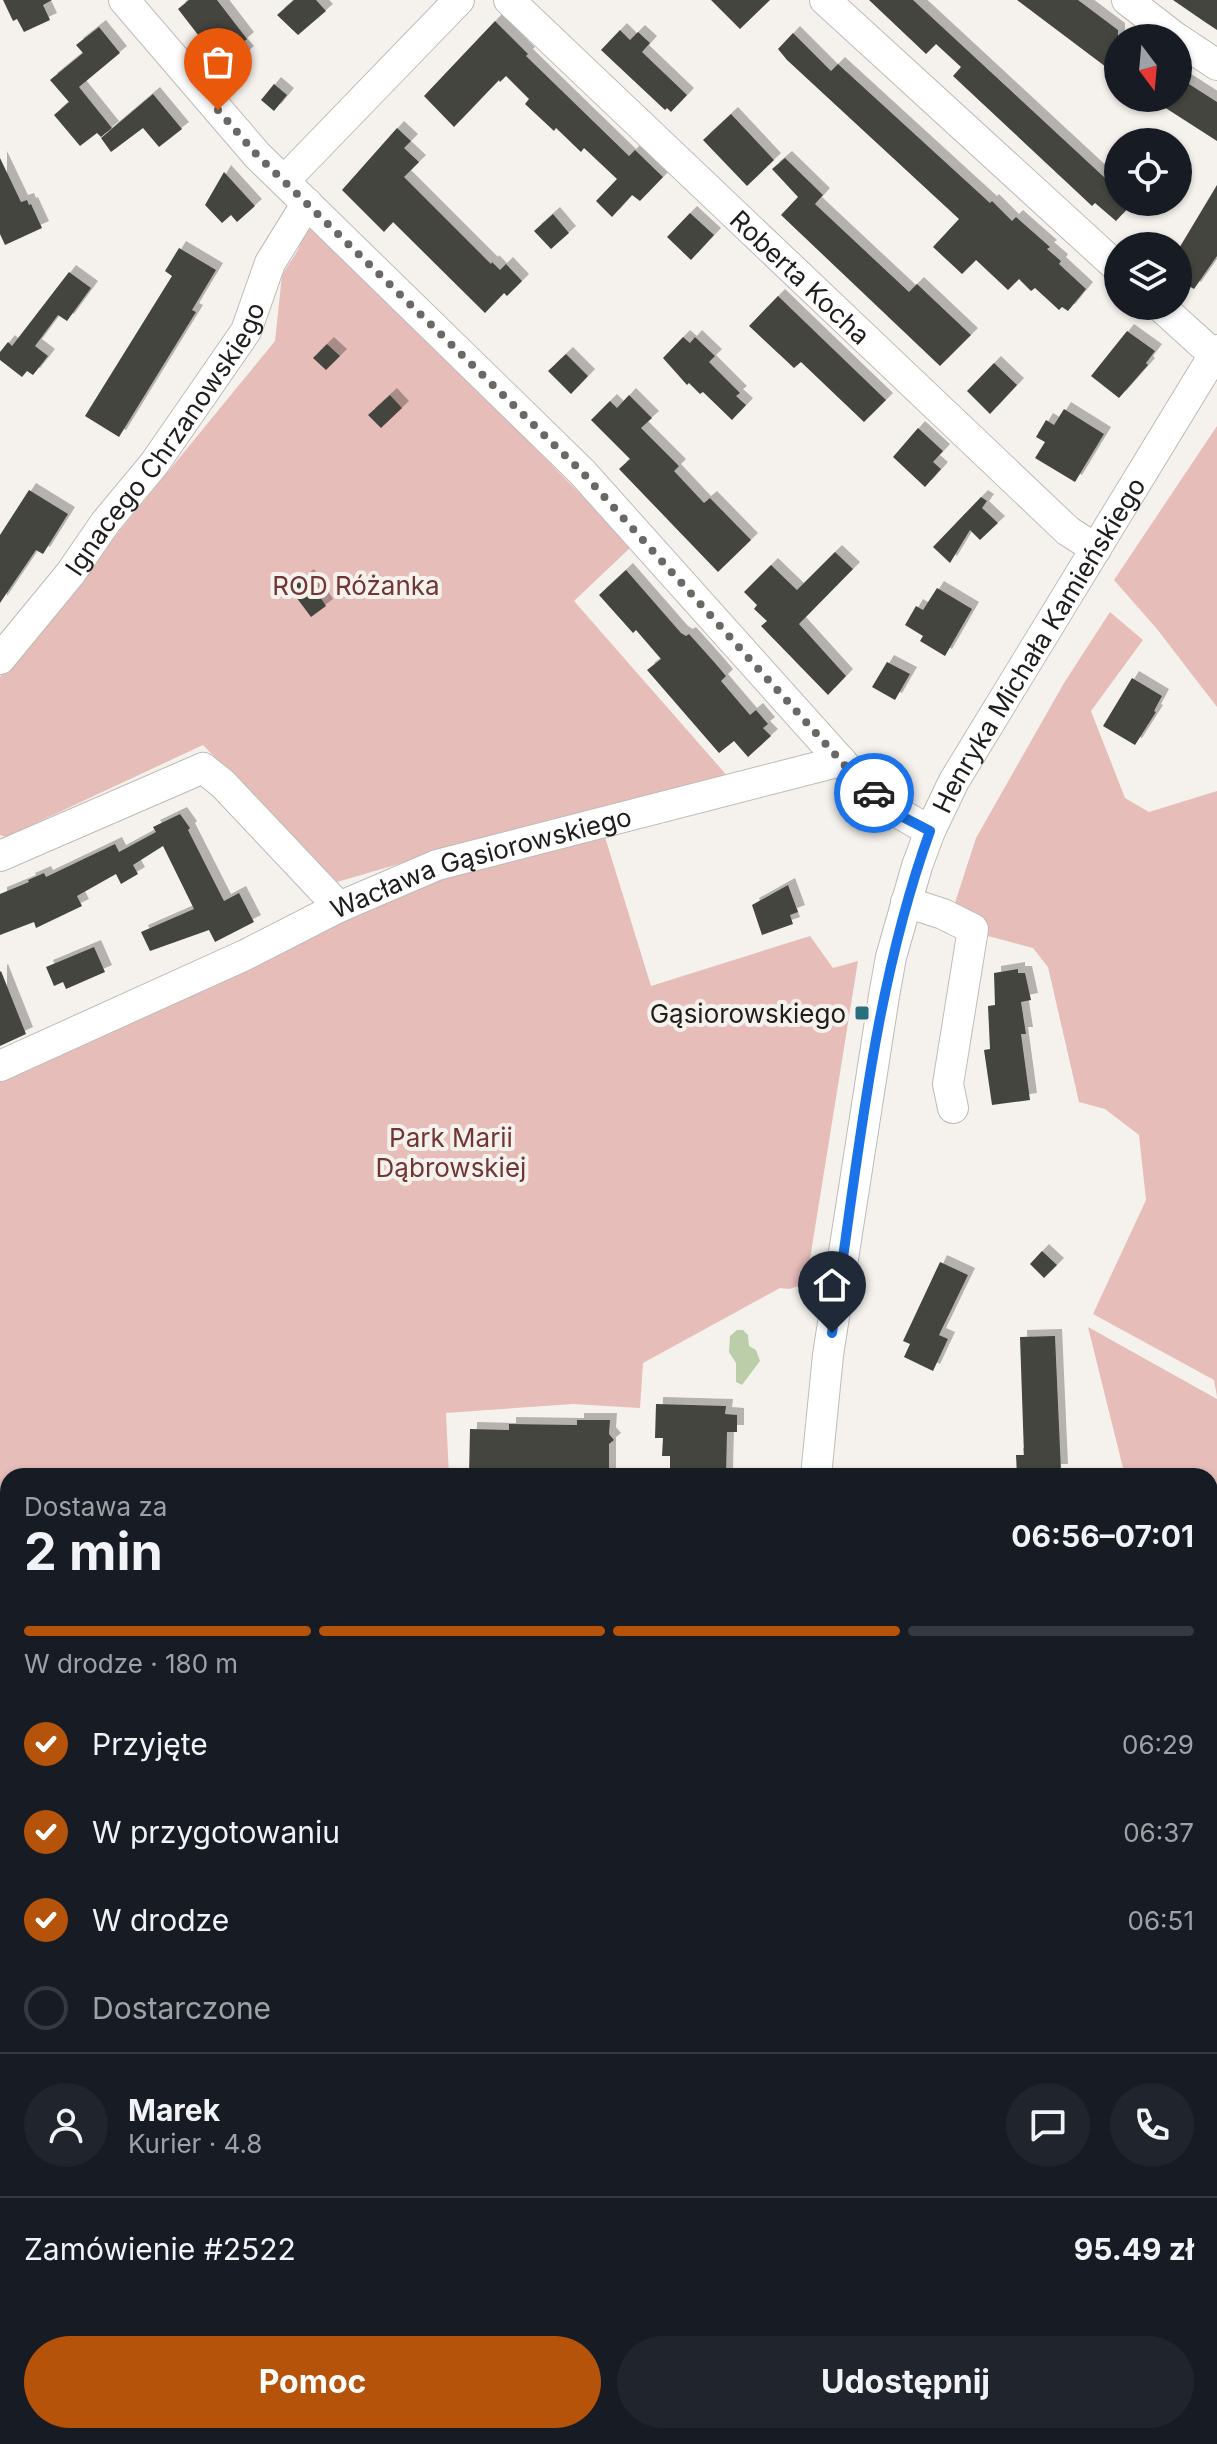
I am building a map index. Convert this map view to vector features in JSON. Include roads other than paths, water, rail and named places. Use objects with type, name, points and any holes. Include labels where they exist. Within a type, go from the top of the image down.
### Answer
[{"type":"street","points":[[124,0],[257,155],[582,472],[841,761],[890,808],[930,831]]},
{"type":"street","points":[[285,180],[459,0]]},
{"type":"street","name":"Roberta Kocha","points":[[509,0],[1068,531],[1096,549]]},
{"type":"street","points":[[825,0],[1104,255]]},
{"type":"street","points":[[1127,0],[1158,24]]},
{"type":"street","points":[[1192,49],[1217,65]]},
{"type":"street","name":"Ignacego Chrzanowskiego","points":[[0,659],[154,464],[246,331],[270,263],[307,203]]},
{"type":"street","points":[[1176,320],[1215,353]]},
{"type":"street","name":"Henryka Michała Kamieńskiego","points":[[817,1468],[828,1355],[891,957],[930,831],[977,740],[1215,353]]},
{"type":"street","name":"Wacława Gąsiorowskiego","points":[[0,856],[203,768],[223,784],[339,907],[437,865],[475,853],[841,761]]},
{"type":"street","points":[[906,902],[943,914],[973,929],[948,1084],[953,1108]]},
{"type":"street","points":[[0,1066],[245,955],[339,907]]},
{"type":"place","name":"Gąsiorowskiego","points":[[862,1013]]},
{"type":"park label","name":"ROD Różanka","points":[[356,585]]},
{"type":"park label","name":"Park Marii Dąbrowskiej","points":[[451,1152]]}]
